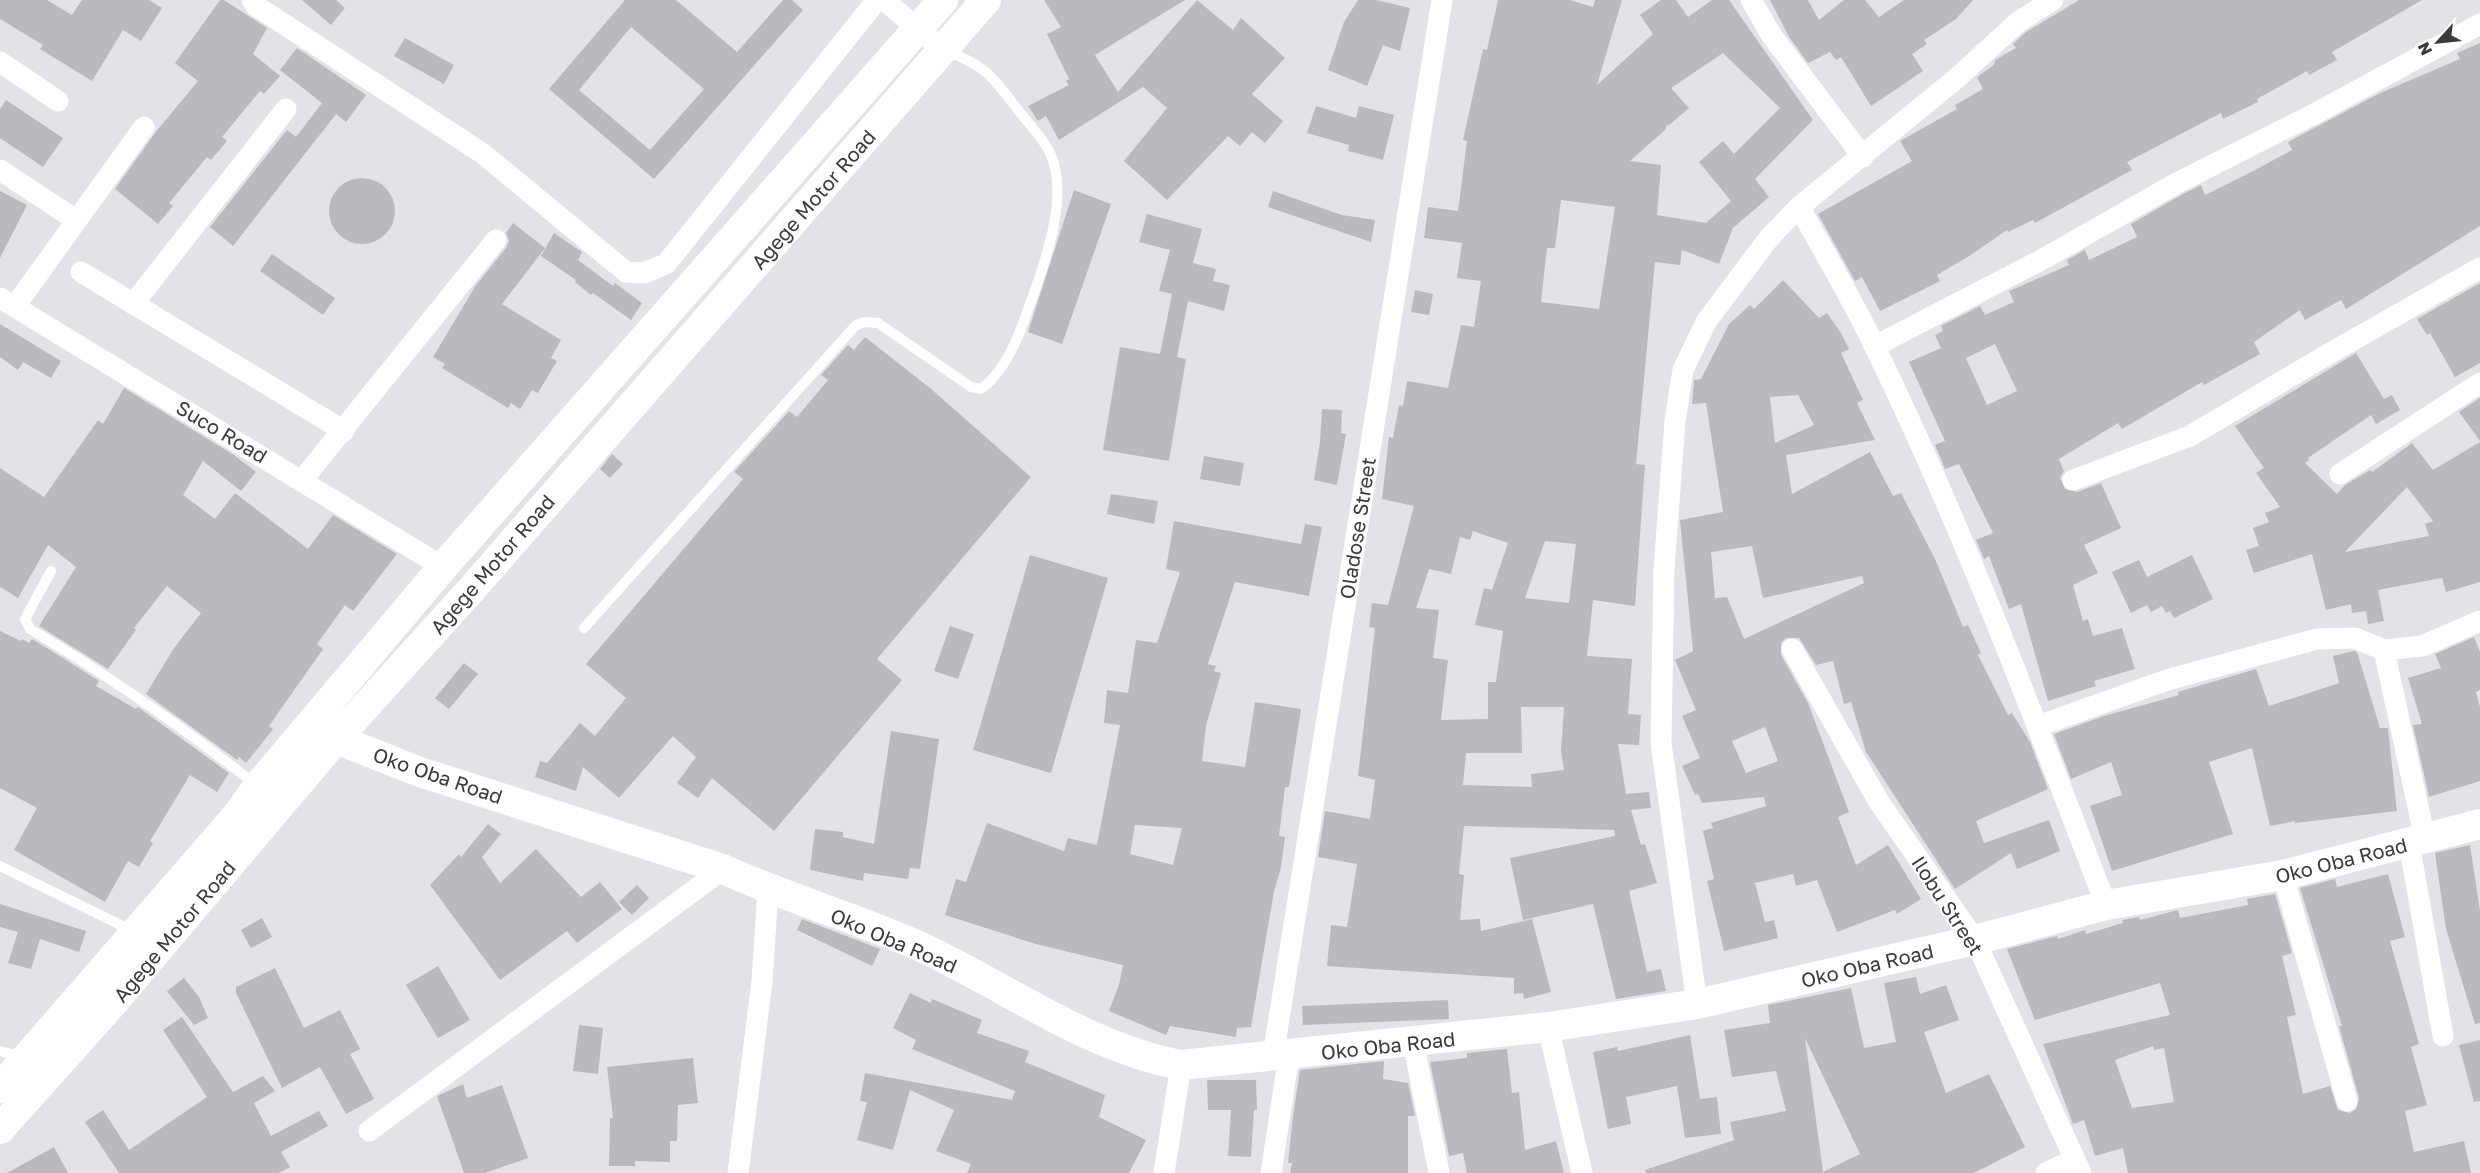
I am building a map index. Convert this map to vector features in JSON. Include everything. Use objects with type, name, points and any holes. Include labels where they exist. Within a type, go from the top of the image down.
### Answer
[{"type":"main road","name":"Agege Motor Road","points":[[0,1129],[34,1059],[136,932],[443,567],[943,0]]},
{"type":"main road","name":"Agege Motor Road","points":[[0,1088],[34,1059],[111,1005],[336,739],[470,591],[986,0]]},
{"type":"main road","name":"Oko Oba Road","points":[[336,739],[420,772],[723,869],[768,890],[922,948],[1087,1033],[1148,1059],[1180,1065],[1548,1027],[1698,1004],[1975,940],[2106,905],[2283,875],[2480,824]]},
{"type":"street","points":[[252,0],[256,6],[482,153],[626,272],[644,273],[666,264],[877,0]]},
{"type":"street","points":[[884,0],[943,50]]},
{"type":"street","name":"Oladose Street","points":[[1271,1173],[1281,1056],[1442,0]]},
{"type":"street","points":[[1751,0],[1772,36],[1863,157]]},
{"type":"street","points":[[1698,1004],[1661,743],[1664,569],[1674,421],[1683,370],[1706,322],[1769,238],[1799,207],[1957,78],[2018,22],[2053,0]]},
{"type":"street","points":[[1875,346],[2045,258],[2177,183],[2316,113],[2480,24]]},
{"type":"street","points":[[0,62],[57,101]]},
{"type":"street","points":[[133,304],[286,109]]},
{"type":"street","points":[[8,302],[76,220],[144,127]]},
{"type":"street","points":[[0,170],[76,220]]},
{"type":"street","points":[[1799,207],[1875,346],[1949,512],[2038,726],[2106,905]]},
{"type":"street","points":[[303,479],[496,240]]},
{"type":"street","points":[[2073,480],[2190,436],[2480,268]]},
{"type":"street","points":[[81,273],[344,431]]},
{"type":"street","name":"Suco Road","points":[[8,302],[303,479],[443,567]]},
{"type":"street","points":[[2340,474],[2480,383]]},
{"type":"street","points":[[2038,726],[2167,680],[2317,639],[2355,638],[2384,650],[2422,646],[2480,621]]},
{"type":"street","name":"Ilobu Street","points":[[1792,649],[1879,802],[1975,940],[2078,1166]]},
{"type":"street","points":[[2384,650],[2417,841],[2443,1036]]},
{"type":"street","points":[[369,1131],[723,869]]},
{"type":"street","points":[[2283,875],[2347,1101]]},
{"type":"street","points":[[738,1173],[762,981],[768,890]]},
{"type":"street","points":[[1548,1027],[1582,1173]]},
{"type":"street","points":[[1413,1042],[1438,1173]]},
{"type":"street","points":[[1164,1173],[1180,1065]]},
{"type":"street","points":[[2046,1173],[2078,1166]]},
{"type":"lane","points":[[584,628],[856,325],[865,322],[878,323],[971,387],[981,389],[993,381],[1023,325],[1044,265],[1059,195],[1051,154],[988,71],[970,60],[943,50]]},
{"type":"lane","points":[[51,571],[25,619],[30,629],[194,735],[258,786]]},
{"type":"lane","points":[[0,866],[136,932]]},
{"type":"building","points":[[0,0],[47,0],[72,15],[82,0],[149,0],[162,8],[141,41],[123,30],[92,81],[40,49],[43,45],[0,19]]},
{"type":"building","points":[[220,0],[224,0],[267,28],[253,54],[280,76],[264,94],[260,91],[222,137],[227,141],[211,160],[207,157],[169,203],[173,206],[158,224],[115,189],[155,133],[198,81],[175,63]]},
{"type":"building","points":[[302,0],[336,0],[345,8],[331,25]]},
{"type":"building","points":[[625,0],[676,0],[737,52],[783,0],[792,0],[803,10],[654,179],[549,89]],"holes":[[[631,27],[704,89],[650,150],[579,90]]]},
{"type":"building","points":[[1044,0],[1185,0],[1095,55],[1118,92],[1197,0],[1233,30],[1241,18],[1285,58],[1252,94],[1283,121],[1265,143],[1252,132],[1240,146],[1228,136],[1167,200],[1124,161],[1167,108],[1143,87],[1059,140],[1046,116],[1038,121],[1028,106],[1069,85],[1066,81],[1069,79],[1047,34],[1061,27]]},
{"type":"building","points":[[1358,0],[1376,0],[1410,8],[1400,51],[1383,45],[1367,86],[1328,70],[1344,22]]},
{"type":"building","points":[[1498,0],[1570,0],[1593,7],[1595,0],[1622,0],[1597,85],[1653,34],[1640,15],[1661,0],[1676,0],[1688,17],[1712,0],[1729,0],[1813,120],[1755,179],[1769,197],[1733,228],[1719,264],[1682,250],[1680,265],[1655,262],[1636,464],[1645,465],[1635,606],[1593,600],[1587,656],[1632,659],[1628,714],[1641,715],[1639,745],[1618,744],[1626,794],[1649,792],[1651,808],[1631,810],[1641,845],[1645,844],[1657,883],[1629,891],[1647,972],[1661,969],[1666,991],[1616,999],[1593,904],[1523,920],[1510,858],[1615,836],[1614,830],[1464,826],[1459,874],[1464,875],[1460,920],[1480,919],[1481,931],[1532,919],[1551,992],[1524,999],[1523,993],[1514,994],[1514,978],[1327,966],[1331,925],[1347,927],[1357,864],[1318,857],[1325,811],[1370,819],[1375,780],[1358,776],[1375,628],[1369,627],[1372,603],[1388,605],[1414,506],[1382,499],[1389,437],[1393,438],[1399,405],[1403,406],[1407,381],[1448,388],[1461,325],[1474,327],[1481,281],[1457,278],[1462,243],[1424,238],[1428,207],[1458,211],[1467,141],[1463,140],[1483,49],[1487,50]],"holes":[[[1723,53],[1780,108],[1734,154],[1723,141],[1699,162],[1731,201],[1706,223],[1657,215],[1661,165],[1630,161],[1666,129],[1666,124],[1668,126],[1689,108],[1671,88]],[[1561,200],[1615,207],[1599,309],[1541,302],[1547,248],[1555,248]],[[1473,531],[1508,543],[1492,590],[1484,588],[1475,625],[1503,631],[1496,682],[1488,682],[1488,719],[1441,720],[1448,660],[1433,658],[1439,610],[1416,608],[1429,569],[1451,574],[1460,537],[1470,540]],[[1545,541],[1576,544],[1569,603],[1525,598]],[[1521,707],[1564,707],[1561,751],[1564,770],[1531,774],[1532,787],[1463,785],[1466,753],[1522,753]]]},
{"type":"building","points":[[1770,0],[1808,0],[1819,20],[1844,0],[1865,0],[1879,17],[1904,0],[1973,0],[1956,19],[1924,40],[1927,44],[1912,54],[1923,71],[1871,106],[1841,57],[1836,60],[1830,52],[1808,63],[1789,37]]},
{"type":"building","points":[[2079,0],[2422,0],[2332,52],[2337,60],[2309,75],[2307,71],[2257,99],[2258,102],[2223,119],[2221,113],[2127,162],[2132,170],[2035,223],[2033,220],[2008,232],[2007,230],[1937,275],[1940,281],[1880,311],[1862,277],[1855,281],[1818,214],[1912,161],[1900,141],[1957,109],[1955,105],[1983,89],[1977,77],[1994,65],[1995,60],[2016,48],[2013,44],[2026,32]]},
{"type":"building","points":[[405,38],[454,65],[444,84],[394,56]]},
{"type":"building","points":[[2480,43],[2480,226],[2346,309],[2341,300],[2305,320],[2300,310],[2254,342],[2260,354],[2204,385],[2202,382],[2122,429],[2118,423],[2059,459],[2064,471],[2060,478],[2065,489],[2077,492],[2101,483],[2121,528],[2084,545],[2098,573],[2073,585],[2083,621],[2088,619],[2093,636],[2122,628],[2135,669],[2094,681],[2096,686],[2048,701],[2021,604],[2009,609],[1989,556],[1984,559],[1976,540],[1993,533],[1959,464],[1945,469],[1935,445],[1945,441],[1909,362],[1941,348],[1935,335],[1943,331],[1941,326],[1980,306],[1985,315],[2014,302],[2009,291],[2069,265],[2067,260],[2085,250],[2089,260],[2137,237],[2131,224],[2183,194],[2201,185],[2205,195],[2255,170],[2292,150],[2288,142],[2378,94],[2460,59],[2457,53]],"holes":[[[1995,344],[2017,391],[1987,405],[1966,358]]]},
{"type":"building","points":[[297,48],[366,95],[346,122],[336,114],[233,246],[210,227],[287,130],[296,137],[322,103],[280,70]]},
{"type":"building","points":[[6,100],[63,138],[43,167],[0,138],[0,109]]},
{"type":"building","points":[[1316,106],[1356,118],[1359,106],[1394,115],[1383,160],[1348,151],[1349,145],[1307,133]]},
{"type":"building","points":[[356,178],[368,178],[380,183],[390,193],[395,211],[393,224],[380,239],[368,244],[356,244],[344,239],[334,229],[329,217],[329,205],[334,193],[344,183]]},
{"type":"building","points":[[1074,190],[1111,204],[1062,344],[1028,332]]},
{"type":"building","points":[[0,191],[27,205],[0,258]]},
{"type":"building","points":[[1273,191],[1342,215],[1375,220],[1371,242],[1268,207]]},
{"type":"building","points":[[1147,214],[1202,229],[1193,263],[1216,269],[1213,281],[1230,285],[1224,311],[1188,301],[1177,357],[1186,359],[1169,461],[1103,450],[1120,347],[1160,354],[1172,294],[1159,291],[1170,250],[1139,242]]},
{"type":"building","points":[[513,223],[545,248],[502,304],[561,340],[551,358],[557,361],[538,393],[532,390],[520,409],[511,403],[508,408],[442,368],[445,364],[433,357],[476,285],[506,248],[509,241],[506,233]]},
{"type":"building","points":[[554,233],[582,252],[578,260],[613,286],[615,283],[642,303],[631,320],[593,293],[591,295],[575,282],[576,280],[541,256]]},
{"type":"building","points":[[272,254],[335,298],[323,315],[260,271]]},
{"type":"building","points":[[1783,280],[1819,318],[1827,313],[1841,333],[1849,349],[1841,353],[1863,400],[1857,403],[1875,440],[1786,455],[1792,494],[1870,452],[1893,496],[1901,493],[1936,561],[1963,627],[1968,625],[1981,653],[1978,655],[2008,715],[2012,713],[2030,742],[2048,789],[1976,821],[1984,843],[2049,820],[2060,851],[2017,869],[2011,853],[1955,889],[1866,752],[1851,702],[1844,704],[1833,661],[1816,665],[1799,638],[1786,638],[1781,643],[1781,655],[1808,703],[1849,812],[1838,817],[1856,865],[1888,845],[1921,899],[1897,914],[1895,910],[1837,932],[1817,880],[1796,886],[1793,874],[1755,883],[1765,922],[1774,920],[1778,938],[1724,951],[1707,881],[1714,879],[1703,831],[1713,828],[1711,823],[1766,806],[1764,797],[1702,803],[1698,794],[1695,795],[1682,766],[1700,758],[1682,716],[1696,710],[1675,660],[1693,651],[1680,520],[1723,512],[1706,403],[1692,404],[1694,380],[1701,379],[1729,324],[1750,305],[1754,309]],"holes":[[[1798,395],[1814,425],[1775,443],[1770,397]],[[1752,546],[1763,598],[1862,576],[1864,583],[1744,639],[1727,597],[1715,598],[1711,552]],[[1765,727],[1778,761],[1746,773],[1732,741]]]},
{"type":"building","points":[[2480,283],[2480,363],[2455,377],[2430,333],[2427,335],[2417,319]]},
{"type":"building","points":[[1415,290],[1433,294],[1429,315],[1411,312]]},
{"type":"building","points":[[0,324],[61,361],[51,378],[23,362],[18,370],[0,357]]},
{"type":"building","points":[[865,337],[930,388],[1031,477],[877,659],[902,680],[774,831],[712,778],[698,798],[677,783],[696,757],[673,736],[619,798],[583,767],[576,791],[535,777],[540,761],[547,763],[580,723],[595,736],[626,698],[586,664],[743,479],[734,472],[789,411],[797,417],[828,380],[821,375],[848,345],[854,350]]},
{"type":"building","points":[[2356,353],[2384,399],[2392,395],[2400,410],[2376,424],[2371,415],[2308,458],[2309,460],[2305,463],[2337,494],[2345,485],[2370,470],[2372,472],[2412,443],[2433,470],[2480,442],[2480,582],[2446,592],[2442,578],[2378,590],[2384,621],[2368,624],[2366,611],[2352,613],[2351,604],[2326,610],[2312,554],[2254,573],[2246,550],[2259,546],[2253,528],[2269,522],[2265,513],[2280,507],[2256,473],[2264,468],[2235,426]],"holes":[[[2407,487],[2433,521],[2425,524],[2429,536],[2345,552]]]},
{"type":"building","points":[[124,388],[234,455],[256,472],[241,491],[203,461],[183,495],[215,519],[235,493],[308,549],[333,515],[397,554],[353,611],[345,605],[317,644],[323,649],[269,726],[273,729],[246,763],[239,757],[237,760],[146,694],[174,648],[201,613],[167,586],[134,628],[136,630],[108,669],[39,626],[76,567],[48,545],[18,598],[0,587],[0,468],[44,497],[98,420],[103,424]]},
{"type":"building","points":[[2480,398],[2480,441],[2459,412]]},
{"type":"building","points":[[1322,409],[1342,410],[1341,433],[1346,434],[1337,485],[1314,480]]},
{"type":"building","points":[[612,454],[623,464],[610,478],[600,469]]},
{"type":"building","points":[[1204,456],[1244,463],[1240,486],[1200,479]]},
{"type":"building","points":[[1111,494],[1158,501],[1154,524],[1107,514]]},
{"type":"building","points":[[1174,521],[1301,544],[1305,524],[1322,527],[1309,596],[1235,582],[1208,664],[1216,666],[1214,671],[1221,673],[1206,726],[1202,761],[1245,767],[1255,702],[1301,709],[1289,787],[1285,787],[1279,836],[1285,837],[1281,868],[1274,891],[1251,1027],[1237,1028],[1236,1037],[1170,1026],[1166,1035],[1109,1011],[1119,985],[1123,965],[1036,944],[945,915],[956,879],[966,882],[987,823],[1064,851],[1068,838],[1097,845],[1120,725],[1104,723],[1107,690],[1128,693],[1136,640],[1157,643],[1180,572],[1166,569]],"holes":[[[1135,825],[1182,828],[1173,865],[1130,854]]]},
{"type":"building","points":[[1030,555],[1108,578],[1051,773],[973,750]]},
{"type":"building","points":[[2192,555],[2213,599],[2174,618],[2170,611],[2166,613],[2162,606],[2151,612],[2147,605],[2131,613],[2112,572],[2139,560],[2147,577]]},
{"type":"building","points":[[950,626],[974,634],[958,679],[934,671]]},
{"type":"building","points":[[0,631],[29,643],[32,639],[55,653],[99,681],[96,686],[136,709],[138,707],[229,773],[217,792],[190,775],[150,841],[153,843],[139,867],[128,861],[105,902],[14,850],[37,808],[0,788]]},
{"type":"building","points":[[2474,637],[2480,652],[2480,690],[2476,692],[2480,707],[2480,781],[2429,797],[2413,725],[2422,724],[2408,678],[2441,668],[2435,654]]},
{"type":"building","points":[[2357,652],[2380,728],[2388,728],[2397,811],[2295,823],[2295,821],[2270,826],[2252,748],[2209,762],[2233,834],[2112,871],[2090,806],[2122,795],[2111,762],[2071,779],[2054,734],[2104,716],[2179,695],[2178,692],[2256,669],[2269,706],[2339,683],[2333,656]]},
{"type":"building","points":[[464,663],[478,674],[449,709],[435,698]]},
{"type":"building","points":[[891,731],[939,739],[920,869],[910,868],[908,879],[864,873],[863,881],[810,870],[815,829],[843,832],[843,837],[874,844]]},
{"type":"building","points":[[488,824],[501,834],[482,857],[500,883],[536,849],[581,897],[600,882],[622,909],[577,943],[567,931],[500,980],[430,885],[459,854],[461,857]]},
{"type":"building","points":[[2470,845],[2480,911],[2480,1023],[2475,1024],[2446,929],[2435,853]]},
{"type":"building","points":[[2388,874],[2405,937],[2390,941],[2419,1044],[2411,1047],[2427,1105],[2405,1111],[2414,1152],[2464,1141],[2471,1173],[2128,1173],[2123,1148],[2095,1156],[2084,1120],[2073,1124],[2043,1044],[2170,1015],[2160,983],[2035,1020],[2007,949],[2057,936],[2058,939],[2085,930],[2086,934],[2123,923],[2122,920],[2139,917],[2140,920],[2178,910],[2180,918],[2248,905],[2247,899],[2275,894],[2292,953],[2282,956],[2296,1015],[2287,1017],[2303,1094],[2330,1086],[2338,1110],[2350,1113],[2356,1109],[2359,1098],[2339,1026],[2342,1026],[2300,888],[2335,879],[2337,887]],"holes":[[[2153,1046],[2154,1050],[2164,1048],[2174,1102],[2132,1108],[2115,1060]]]},
{"type":"building","points":[[637,885],[649,898],[632,915],[619,902]]},
{"type":"building","points":[[0,904],[86,931],[79,952],[40,939],[31,969],[8,963],[18,932],[0,927]]},
{"type":"building","points":[[262,918],[272,937],[251,948],[241,930]]},
{"type":"building","points":[[802,919],[880,949],[872,966],[797,930]]},
{"type":"building","points":[[438,966],[470,1020],[438,1038],[406,985]]},
{"type":"building","points":[[275,968],[304,1028],[340,1010],[360,1049],[350,1054],[374,1099],[346,1114],[320,1067],[282,1088],[236,993],[236,987]]},
{"type":"building","points":[[1916,977],[1920,994],[1946,985],[1959,1020],[1924,1032],[1946,1093],[1989,1074],[2025,1147],[1974,1173],[1646,1173],[1645,1170],[1734,1140],[1730,1122],[1786,1111],[1776,1071],[1732,1077],[1724,1030],[1770,1023],[1768,1005],[1851,988],[1864,1048],[1896,1042],[1884,983]],"holes":[[[1805,1038],[1860,1154],[1823,1172]]]},
{"type":"building","points":[[184,978],[199,997],[208,1018],[194,1025],[167,991]]},
{"type":"building","points":[[910,993],[931,1003],[932,999],[982,1020],[977,1033],[1029,1051],[1025,1062],[1105,1095],[1099,1117],[1146,1140],[1129,1173],[967,1173],[971,1164],[936,1151],[954,1110],[910,1090],[893,1150],[857,1140],[867,1102],[860,1101],[865,1073],[1012,1100],[1015,1091],[912,1049],[916,1040],[893,1028]]},
{"type":"building","points":[[1448,1000],[1449,1019],[1303,1025],[1302,1006]]},
{"type":"building","points":[[182,1017],[233,1092],[263,1076],[275,1091],[254,1103],[271,1136],[319,1111],[328,1126],[281,1152],[290,1167],[279,1173],[119,1173],[85,1122],[103,1110],[129,1150],[207,1097],[163,1030]]},
{"type":"building","points":[[579,1025],[603,1028],[598,1074],[573,1071]]},
{"type":"building","points":[[1690,1035],[1700,1099],[1717,1097],[1721,1134],[1685,1138],[1677,1086],[1626,1097],[1631,1124],[1608,1129],[1593,1052],[1617,1047],[1618,1051]]},
{"type":"building","points":[[2480,1040],[2480,1101],[2474,1102],[2459,1045]]},
{"type":"building","points":[[1507,1049],[1512,1093],[1519,1092],[1525,1150],[1556,1141],[1564,1173],[1467,1173],[1463,1153],[1449,1156],[1430,1062],[1467,1058],[1467,1053]]},
{"type":"building","points":[[693,1058],[698,1103],[678,1105],[677,1141],[670,1141],[670,1162],[635,1161],[635,1166],[609,1166],[610,1118],[613,1118],[607,1067]]},
{"type":"building","points":[[1384,1061],[1383,1079],[1408,1083],[1415,1116],[1408,1116],[1408,1173],[1290,1173],[1292,1163],[1288,1163],[1300,1070]]},
{"type":"building","points":[[1207,1080],[1256,1080],[1257,1110],[1254,1110],[1251,1157],[1228,1156],[1231,1110],[1208,1110]]},
{"type":"building","points":[[463,1084],[467,1098],[502,1085],[528,1158],[485,1173],[464,1173],[437,1096]]},
{"type":"building","points":[[54,1147],[68,1173],[7,1173]]}]
